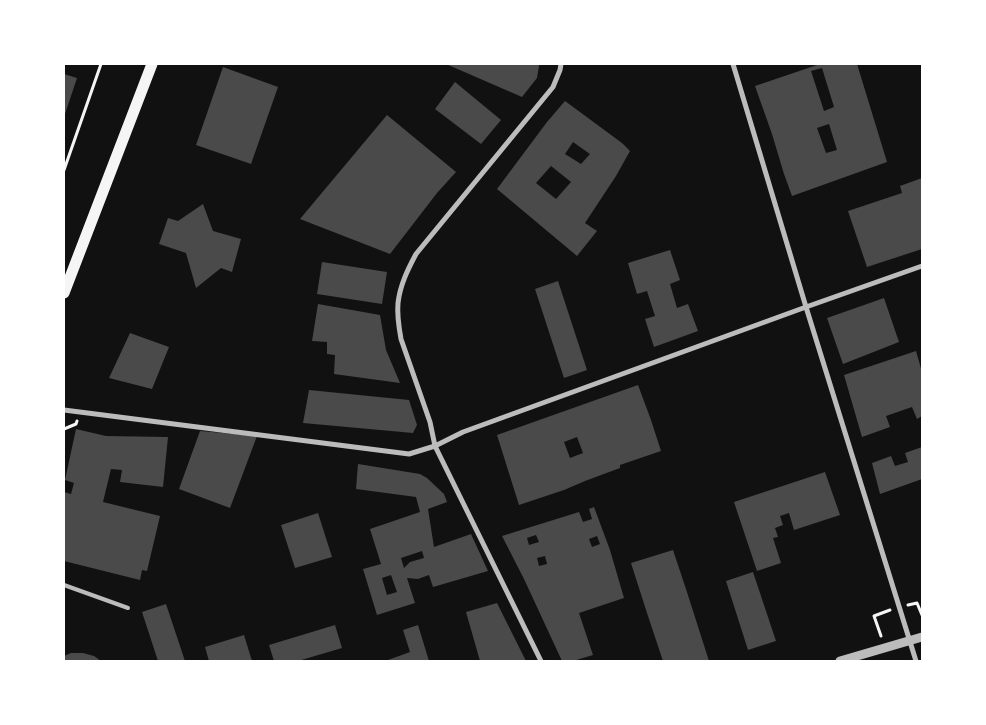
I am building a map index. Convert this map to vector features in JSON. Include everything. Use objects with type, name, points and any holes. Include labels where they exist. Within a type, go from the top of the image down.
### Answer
[{"type":"main road","points":[[64,293],[152,64]]},
{"type":"main road","points":[[64,268],[79,252]]},
{"type":"street","points":[[541,661],[436,446],[430,422],[401,339],[398,304],[405,275],[416,254],[553,87],[561,64]]},
{"type":"street","points":[[733,64],[916,661]]},
{"type":"street","points":[[64,410],[409,454],[436,446],[464,432],[922,266]]},
{"type":"street","points":[[840,661],[922,637]]},
{"type":"lane","points":[[64,585],[128,608]]},
{"type":"path","points":[[64,170],[101,64]]},
{"type":"building","points":[[446,64],[539,64],[539,66],[537,78],[522,97]]},
{"type":"building","points":[[820,64],[857,64],[887,162],[792,196],[755,86]],"holes":[[[822,68],[834,107],[824,111],[811,71]],[[829,124],[837,150],[826,153],[817,128]]]},
{"type":"building","points":[[223,67],[278,87],[251,164],[196,145]]},
{"type":"building","points":[[64,74],[77,78],[64,117]]},
{"type":"building","points":[[455,82],[501,120],[481,144],[435,109]]},
{"type":"building","points":[[565,101],[630,151],[585,223],[597,231],[577,256],[497,189]],"holes":[[[573,142],[590,154],[581,164],[565,154]],[[551,166],[571,182],[556,199],[536,183]]]},
{"type":"building","points":[[387,115],[456,172],[437,193],[390,254],[300,219]]},
{"type":"building","points":[[922,178],[922,249],[867,267],[848,211],[902,193],[900,186]]},
{"type":"building","points":[[203,204],[213,231],[241,239],[232,272],[221,268],[196,288],[186,253],[159,244],[168,218],[178,221]]},
{"type":"building","points":[[670,250],[680,280],[670,284],[677,308],[688,304],[698,331],[654,347],[645,319],[655,316],[647,291],[637,294],[628,263]]},
{"type":"building","points":[[322,262],[387,272],[382,304],[317,294]]},
{"type":"building","points":[[558,281],[587,370],[564,378],[535,289]]},
{"type":"building","points":[[884,298],[899,342],[843,364],[827,318]]},
{"type":"building","points":[[318,304],[380,315],[386,350],[400,383],[334,374],[335,355],[327,354],[327,342],[312,341]]},
{"type":"building","points":[[130,333],[169,347],[152,389],[109,378]]},
{"type":"building","points":[[916,351],[922,372],[922,416],[917,419],[912,407],[886,416],[890,427],[862,437],[844,375]]},
{"type":"building","points":[[638,385],[661,451],[620,465],[620,468],[564,490],[519,505],[497,435]],"holes":[[[577,437],[583,453],[570,458],[564,442]]]},
{"type":"building","points":[[309,390],[409,400],[417,425],[413,433],[303,423]]},
{"type":"building","points":[[76,429],[106,436],[168,437],[163,487],[120,482],[122,470],[111,469],[103,502],[160,516],[147,571],[142,570],[140,580],[64,561],[64,492],[71,494],[74,483],[65,480]]},
{"type":"building","points":[[200,431],[257,436],[230,508],[179,489]]},
{"type":"building","points":[[922,447],[922,479],[880,494],[872,463],[891,456],[895,466],[908,462],[905,453]]},
{"type":"building","points":[[358,464],[420,474],[427,478],[444,494],[447,502],[428,509],[434,547],[471,534],[488,571],[433,587],[429,575],[418,579],[407,578],[415,603],[377,615],[363,569],[381,564],[370,529],[420,512],[416,497],[356,489]],"holes":[[[422,551],[424,558],[410,562],[404,568],[401,558]],[[391,575],[397,592],[387,595],[382,578]]]},
{"type":"building","points":[[825,472],[840,515],[794,530],[789,513],[780,516],[783,525],[775,528],[778,537],[773,538],[781,563],[757,571],[734,502]]},
{"type":"building","points":[[594,507],[610,550],[624,598],[579,613],[593,655],[573,661],[562,661],[502,536],[579,512],[583,522],[592,519],[589,509]],"holes":[[[536,535],[539,542],[529,545],[527,538]],[[597,536],[600,544],[592,547],[589,539]],[[545,556],[547,564],[539,566],[537,558]]]},
{"type":"building","points":[[318,513],[332,557],[295,568],[281,525]]},
{"type":"building","points":[[673,550],[709,661],[663,661],[647,613],[631,563]]},
{"type":"building","points":[[753,572],[776,641],[748,650],[726,581]]},
{"type":"building","points":[[497,603],[526,661],[480,661],[466,612]]},
{"type":"building","points":[[166,604],[185,661],[158,661],[142,612]]},
{"type":"building","points":[[335,625],[342,648],[298,661],[274,661],[269,645]]},
{"type":"building","points":[[418,625],[429,661],[389,661],[410,652],[403,630]]},
{"type":"building","points":[[244,635],[252,661],[209,661],[205,647]]},
{"type":"building","points":[[71,653],[83,653],[94,656],[101,661],[64,661],[64,656]]}]
